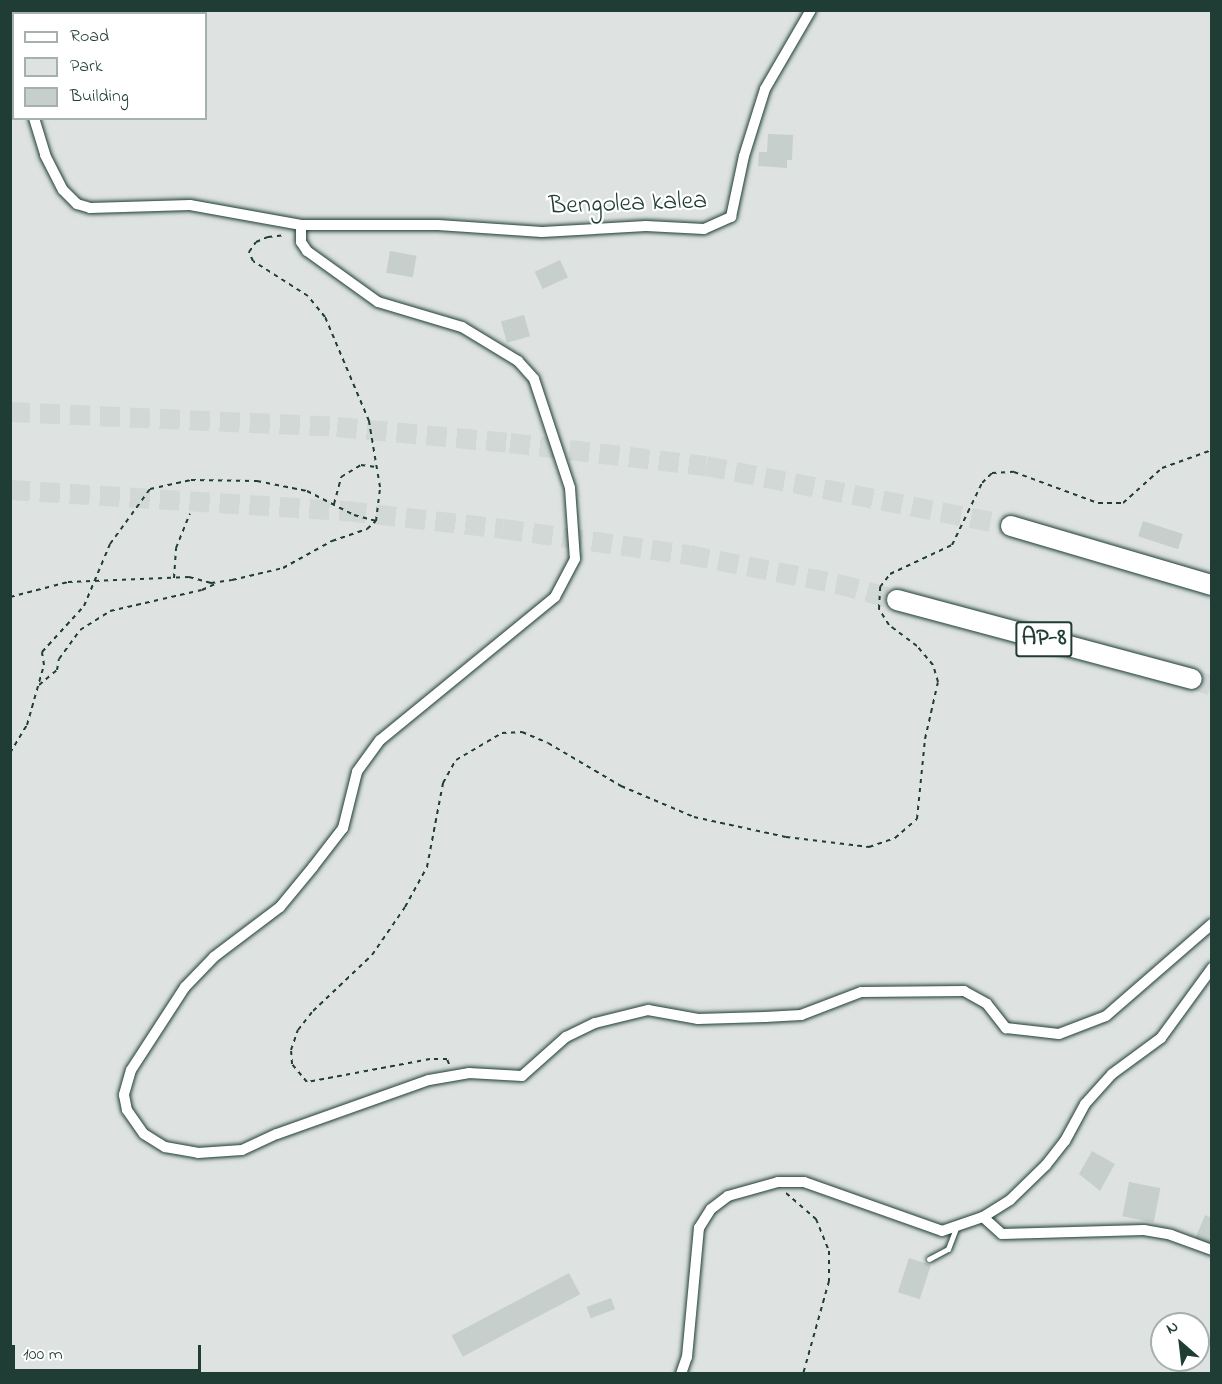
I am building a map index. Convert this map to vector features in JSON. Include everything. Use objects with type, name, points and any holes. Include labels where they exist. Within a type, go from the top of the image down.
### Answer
[{"type":"highway","points":[[1011,526],[1212,585]]},
{"type":"highway","name":"AP-8","points":[[897,600],[1192,678]]},
{"type":"street","name":"Bengolea kalea","points":[[35,120],[51,169],[76,204],[90,208],[190,205],[301,225],[438,225],[574,232],[719,225],[731,217],[736,205],[744,156],[765,89],[812,10]]},
{"type":"street","points":[[301,225],[301,243],[307,251],[343,279],[378,302],[462,327],[518,362],[534,379],[570,488],[575,559],[555,597],[380,740],[357,772],[343,828],[280,907],[214,957],[185,987],[131,1070],[124,1095],[127,1110],[144,1134],[165,1147],[198,1153],[242,1150],[376,1098],[453,1076],[502,1072],[522,1076],[566,1037],[622,1014],[648,1010],[698,1019],[801,1015],[861,992],[964,992],[987,1005],[1006,1028],[1059,1034],[1107,1016],[1212,924]]},
{"type":"street","points":[[681,1374],[687,1357],[699,1228],[711,1209],[728,1196],[778,1182],[804,1182],[942,1231],[983,1217],[1010,1200],[1046,1165],[1065,1141],[1085,1104],[1112,1074],[1161,1038],[1212,968]]},
{"type":"street","points":[[983,1217],[1002,1234],[1144,1230],[1171,1235],[1212,1250]]},
{"type":"lane","points":[[929,1259],[948,1249],[957,1226]]},
{"type":"path","points":[[39,686],[57,670],[59,659],[80,630],[101,616],[178,593],[202,590],[218,582],[283,568],[332,541],[367,529],[376,520],[381,505],[374,440],[363,401],[325,317],[308,296],[253,261],[249,252],[256,242],[268,237],[282,237],[301,225]]},
{"type":"path","points":[[453,1076],[447,1059],[430,1059],[307,1082],[292,1064],[291,1050],[298,1030],[313,1011],[372,955],[405,907],[427,867],[443,783],[456,760],[502,733],[522,732],[548,743],[621,786],[694,817],[786,837],[869,847],[895,838],[918,819],[925,739],[938,682],[933,665],[917,645],[889,625],[879,609],[880,587],[890,574],[952,545],[982,483],[992,473],[1014,472],[1098,503],[1123,503],[1162,468],[1212,450]]},
{"type":"path","points":[[334,504],[341,477],[361,465],[376,467]]},
{"type":"path","points":[[10,753],[27,725],[39,686],[42,652],[84,606],[110,544],[150,489],[191,480],[257,481],[307,491],[354,515],[376,520]]},
{"type":"path","points":[[174,578],[176,548],[190,514]]},
{"type":"path","points":[[10,597],[68,582],[94,584],[174,578],[218,582]]},
{"type":"path","points":[[778,1182],[792,1201],[816,1219],[829,1251],[830,1281],[803,1374]]},
{"type":"green space","points":[[10,11],[1211,11],[1211,1373],[11,1373]]},
{"type":"building","points":[[768,134],[793,135],[792,160],[787,160],[787,168],[758,166],[759,152],[767,152]]},
{"type":"building","points":[[390,251],[417,256],[413,277],[386,273]]},
{"type":"building","points":[[560,260],[568,277],[543,289],[535,272]]},
{"type":"building","points":[[524,315],[530,336],[507,343],[501,322]]},
{"type":"building","points":[[1143,521],[1183,534],[1178,549],[1138,536]]},
{"type":"building","points":[[1092,1151],[1115,1164],[1100,1191],[1079,1174]]},
{"type":"building","points":[[1129,1182],[1160,1188],[1154,1222],[1122,1216]]},
{"type":"building","points":[[1205,1215],[1212,1218],[1212,1246],[1195,1239]]},
{"type":"building","points":[[909,1258],[931,1265],[920,1299],[898,1292]]},
{"type":"building","points":[[569,1273],[580,1294],[463,1357],[452,1335]]},
{"type":"building","points":[[611,1298],[615,1309],[591,1318],[587,1307]]},
{"type":"tunnel","points":[[10,412],[337,427],[510,443],[706,466],[1011,526]]},
{"type":"tunnel","points":[[10,490],[346,511],[503,529],[689,555],[838,584],[897,600]]},
{"type":"tunnel","points":[[1192,679],[1212,686]]}]
